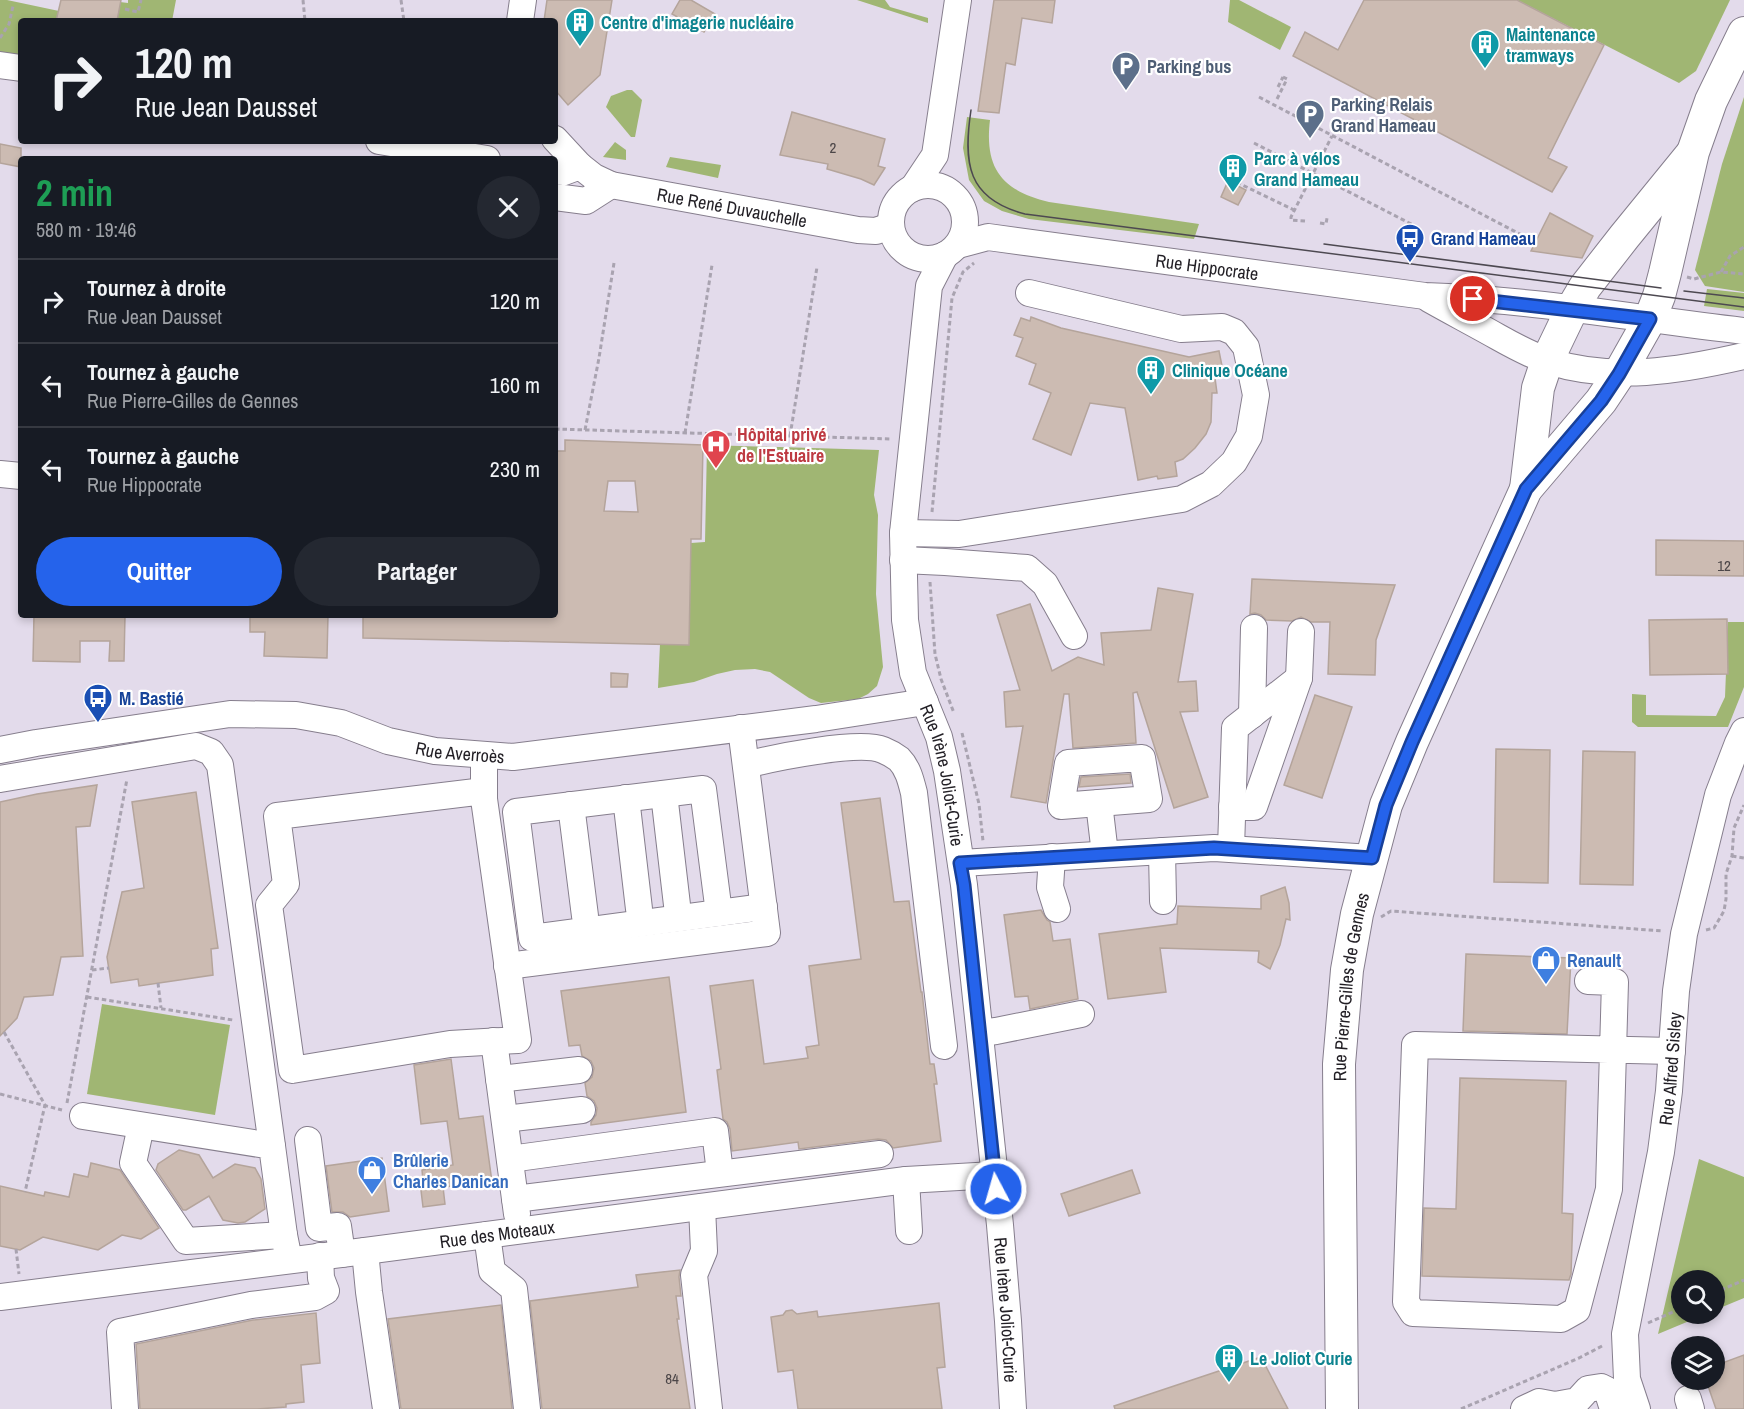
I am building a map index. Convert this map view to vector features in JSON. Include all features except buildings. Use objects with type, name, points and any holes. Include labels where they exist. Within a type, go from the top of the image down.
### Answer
[{"type":"main road","name":"Rue Pierre-Gilles de Gennes","points":[[1342,1409],[1339,1064],[1347,970],[1357,914],[1386,805],[1526,489],[1601,401],[1650,319],[1665,273],[1693,152],[1712,101],[1744,33]]},
{"type":"main road","name":"Rue Pierre-Gilles de Gennes","points":[[1526,489],[1538,388],[1547,361],[1572,309],[1624,237],[1693,152]]},
{"type":"street","points":[[520,18],[523,0]]},
{"type":"street","points":[[958,0],[935,155],[941,177],[958,205],[965,226],[963,236],[951,250],[931,260],[916,258],[903,251],[894,240],[890,226],[893,207],[905,192],[920,186],[934,185],[958,205],[988,237]]},
{"type":"street","points":[[0,65],[18,68]]},
{"type":"street","points":[[396,144],[464,156]]},
{"type":"street","name":"Rue René Duvauchelle","points":[[557,144],[566,169],[594,177],[611,185],[858,230],[876,231],[890,226]]},
{"type":"street","points":[[913,188],[935,155]]},
{"type":"street","points":[[558,194],[566,169]]},
{"type":"street","points":[[558,197],[586,201],[611,185]]},
{"type":"street","name":"Rue Hippocrate","points":[[951,250],[988,237],[1425,296],[1572,309],[1744,331]]},
{"type":"street","name":"Rue Irène Joliot-Curie","points":[[951,250],[929,286],[903,533],[905,620],[913,673],[939,737],[947,771],[964,885],[1008,1322],[1013,1409]]},
{"type":"street","points":[[916,258],[929,286]]},
{"type":"street","points":[[903,533],[959,534],[1182,499],[1211,484],[1219,477],[1234,462],[1249,436],[1256,395],[1246,347],[1234,332],[1222,327],[1181,329],[1029,293]]},
{"type":"street","name":"Rue Hippocrate","points":[[1425,296],[1523,351],[1547,361],[1575,368],[1619,374],[1652,372],[1705,365],[1744,356]]},
{"type":"street","points":[[0,474],[18,476]]},
{"type":"street","points":[[903,560],[1027,568],[1045,584],[1074,636]]},
{"type":"street","points":[[1252,715],[1254,628]]},
{"type":"street","points":[[1233,807],[1254,807],[1299,678],[1301,632]]},
{"type":"street","points":[[1231,848],[1235,728],[1299,678]]},
{"type":"street","name":"Rue Averroès","points":[[0,750],[230,714],[250,714],[296,715],[341,723],[388,741],[435,750],[513,757],[816,719],[925,702]]},
{"type":"street","points":[[507,966],[767,933],[741,728]]},
{"type":"street","name":"Rue Alfred Sisley","points":[[1637,1409],[1627,1378],[1624,1334],[1661,1152],[1672,1052],[1678,932],[1718,795],[1744,731]]},
{"type":"street","points":[[0,779],[196,746],[211,752],[220,765],[289,1260]]},
{"type":"street","points":[[746,765],[777,757],[858,746],[882,749],[899,760],[908,772],[914,793],[944,1046]]},
{"type":"street","points":[[484,756],[484,791],[518,1040],[450,1044],[292,1070],[269,906],[286,884],[277,816],[484,791]]},
{"type":"street","points":[[719,913],[703,789],[516,812],[532,938],[764,907]]},
{"type":"street","points":[[664,794],[677,905]]},
{"type":"street","points":[[626,798],[639,909]]},
{"type":"street","points":[[1099,803],[1105,854]]},
{"type":"street","points":[[571,805],[585,916]]},
{"type":"street","points":[[960,863],[1214,848],[1372,858]]},
{"type":"street","points":[[1162,851],[1163,901]]},
{"type":"street","points":[[1052,857],[1050,887],[1057,909]]},
{"type":"street","points":[[1588,981],[1615,982],[1613,1050],[1609,1189],[1578,1310],[1561,1319],[1413,1313],[1406,1302],[1415,1045],[1613,1050],[1672,1052]]},
{"type":"street","points":[[980,1033],[1082,1014]]},
{"type":"street","points":[[494,1041],[520,1231]]},
{"type":"street","points":[[499,1079],[579,1070]]},
{"type":"street","points":[[505,1119],[582,1110]]},
{"type":"street","points":[[83,1116],[272,1146]]},
{"type":"street","points":[[141,1126],[133,1163],[186,1241],[284,1234]]},
{"type":"street","points":[[510,1159],[715,1131],[720,1173]]},
{"type":"street","points":[[125,1409],[120,1332],[251,1305],[315,1298],[326,1291],[337,1260],[338,1226],[320,1228],[308,1140]]},
{"type":"street","points":[[515,1199],[880,1154]]},
{"type":"street","points":[[785,1166],[788,1196]]},
{"type":"street","name":"Rue des Moteaux","points":[[0,1297],[289,1260],[337,1260],[487,1235],[906,1180],[994,1175]]},
{"type":"street","points":[[906,1180],[909,1232]]},
{"type":"street","points":[[702,1207],[704,1251],[694,1275],[709,1409]]},
{"type":"street","points":[[487,1235],[492,1271],[514,1289],[527,1409]]},
{"type":"street","points":[[116,1409],[110,1334],[113,1325],[248,1298],[319,1289],[337,1260]]},
{"type":"street","points":[[337,1260],[369,1292],[386,1409]]},
{"type":"street","points":[[1531,1405],[1555,1405],[1577,1401],[1588,1389],[1601,1387],[1607,1390],[1613,1409]]},
{"type":"path","points":[[125,9],[138,12],[141,0]]},
{"type":"path","points":[[303,0],[305,18]]},
{"type":"path","points":[[401,0],[404,18]]},
{"type":"path","points":[[0,38],[9,24],[13,6]]},
{"type":"path","points":[[1277,99],[1287,79],[1283,77],[1278,87]]},
{"type":"path","points":[[1259,97],[1533,241]]},
{"type":"path","points":[[1305,221],[1291,220],[1332,136]]},
{"type":"path","points":[[1254,143],[1417,227]]},
{"type":"path","points":[[1230,179],[1294,210]]},
{"type":"path","points":[[1320,224],[1326,224],[1327,218]]},
{"type":"path","points":[[1721,272],[1730,256],[1744,247]]},
{"type":"path","points":[[585,430],[614,263]]},
{"type":"path","points":[[685,433],[712,265]]},
{"type":"path","points":[[790,436],[817,267]]},
{"type":"path","points":[[1665,273],[1694,279],[1721,272],[1744,274]]},
{"type":"path","points":[[558,429],[914,440]]},
{"type":"path","points":[[0,1094],[65,1111],[131,757]]},
{"type":"path","points":[[1379,918],[1391,911],[1678,932],[1714,928],[1724,911],[1726,874],[1732,856],[1734,828],[1744,805]]},
{"type":"path","points":[[1732,856],[1744,858]]},
{"type":"path","points":[[92,970],[109,968]]},
{"type":"path","points":[[158,983],[162,1008]]},
{"type":"path","points":[[87,997],[237,1021]]},
{"type":"path","points":[[4,1032],[45,1105],[25,1192]]},
{"type":"path","points":[[1725,1288],[1744,1280]]},
{"type":"path","points":[[1461,1409],[1579,1358],[1671,1313]]},
{"type":"green space","points":[[0,0],[59,11],[57,18],[18,18],[18,61],[0,58]]},
{"type":"green space","points":[[128,0],[176,0],[173,18],[117,18],[120,2],[128,3]]},
{"type":"green space","points":[[857,0],[885,0],[890,7],[928,18],[928,23]]},
{"type":"green space","points":[[1230,0],[1239,0],[1291,27],[1280,50],[1228,22]]},
{"type":"green space","points":[[1517,0],[1730,0],[1696,71],[1679,83]]},
{"type":"green space","points":[[632,90],[642,100],[635,137],[631,137],[606,107],[611,96]]},
{"type":"green space","points":[[1744,97],[1744,292],[1705,286],[1695,270],[1722,164]]},
{"type":"green space","points":[[967,117],[990,120],[990,152],[994,165],[1009,184],[1020,191],[1049,202],[1199,224],[1194,239],[1029,219],[1002,211],[984,201],[969,180],[963,148]]},
{"type":"green space","points":[[615,142],[626,150],[626,160],[603,157]]},
{"type":"green space","points":[[670,157],[721,165],[718,178],[666,167]]},
{"type":"green space","points":[[1707,289],[1744,293],[1744,311],[1704,306]]},
{"type":"green space","points":[[707,445],[879,450],[874,495],[878,515],[876,594],[883,667],[877,686],[868,694],[858,699],[821,703],[809,698],[770,672],[755,669],[735,670],[694,682],[658,688],[660,644],[689,645],[691,543],[705,542]]},
{"type":"green space","points":[[1728,622],[1744,622],[1744,687],[1728,727],[1638,727],[1632,722],[1632,694],[1646,695],[1646,715],[1716,716],[1725,697]]},
{"type":"green space","points":[[102,1004],[230,1025],[215,1115],[87,1094]]},
{"type":"green space","points":[[1699,1159],[1744,1177],[1744,1298],[1725,1306],[1725,1270],[1673,1270]]},
{"type":"green space","points":[[1671,1279],[1671,1324],[1682,1324],[1658,1334]]},
{"type":"tram line","points":[[971,110],[968,146],[973,176],[980,188],[991,199],[1025,214],[1744,307]]},
{"type":"tram line","points":[[1324,244],[1661,288]]},
{"type":"tram line","points":[[1684,291],[1744,298]]},
{"type":"place","name":"Centre d'imagerie nucléaire","points":[[580,48]]},
{"type":"place","name":"Maintenance tramways","points":[[1485,70]]},
{"type":"place","name":"Parking bus","points":[[1126,92]]},
{"type":"place","name":"Parking Relais Grand Hameau","points":[[1310,140]]},
{"type":"place","name":"Parc à vélos Grand Hameau","points":[[1233,194]]},
{"type":"place","name":"Grand Hameau","points":[[1410,264]]},
{"type":"place","name":"Clinique Océane","points":[[1151,396]]},
{"type":"place","name":"Hôpital privé de l'Estuaire","points":[[716,470]]},
{"type":"place","name":"M. Bastié","points":[[98,724]]},
{"type":"place","name":"Renault","points":[[1546,986]]},
{"type":"place","name":"Brûlerie Charles Danican","points":[[372,1196]]},
{"type":"place","name":"Le Joliot Curie","points":[[1229,1384]]},
{"type":"route","points":[[996,1189],[960,863],[1214,848],[1372,858],[1386,805],[1412,742],[1526,489],[1601,401],[1650,319],[1473,299]]}]
